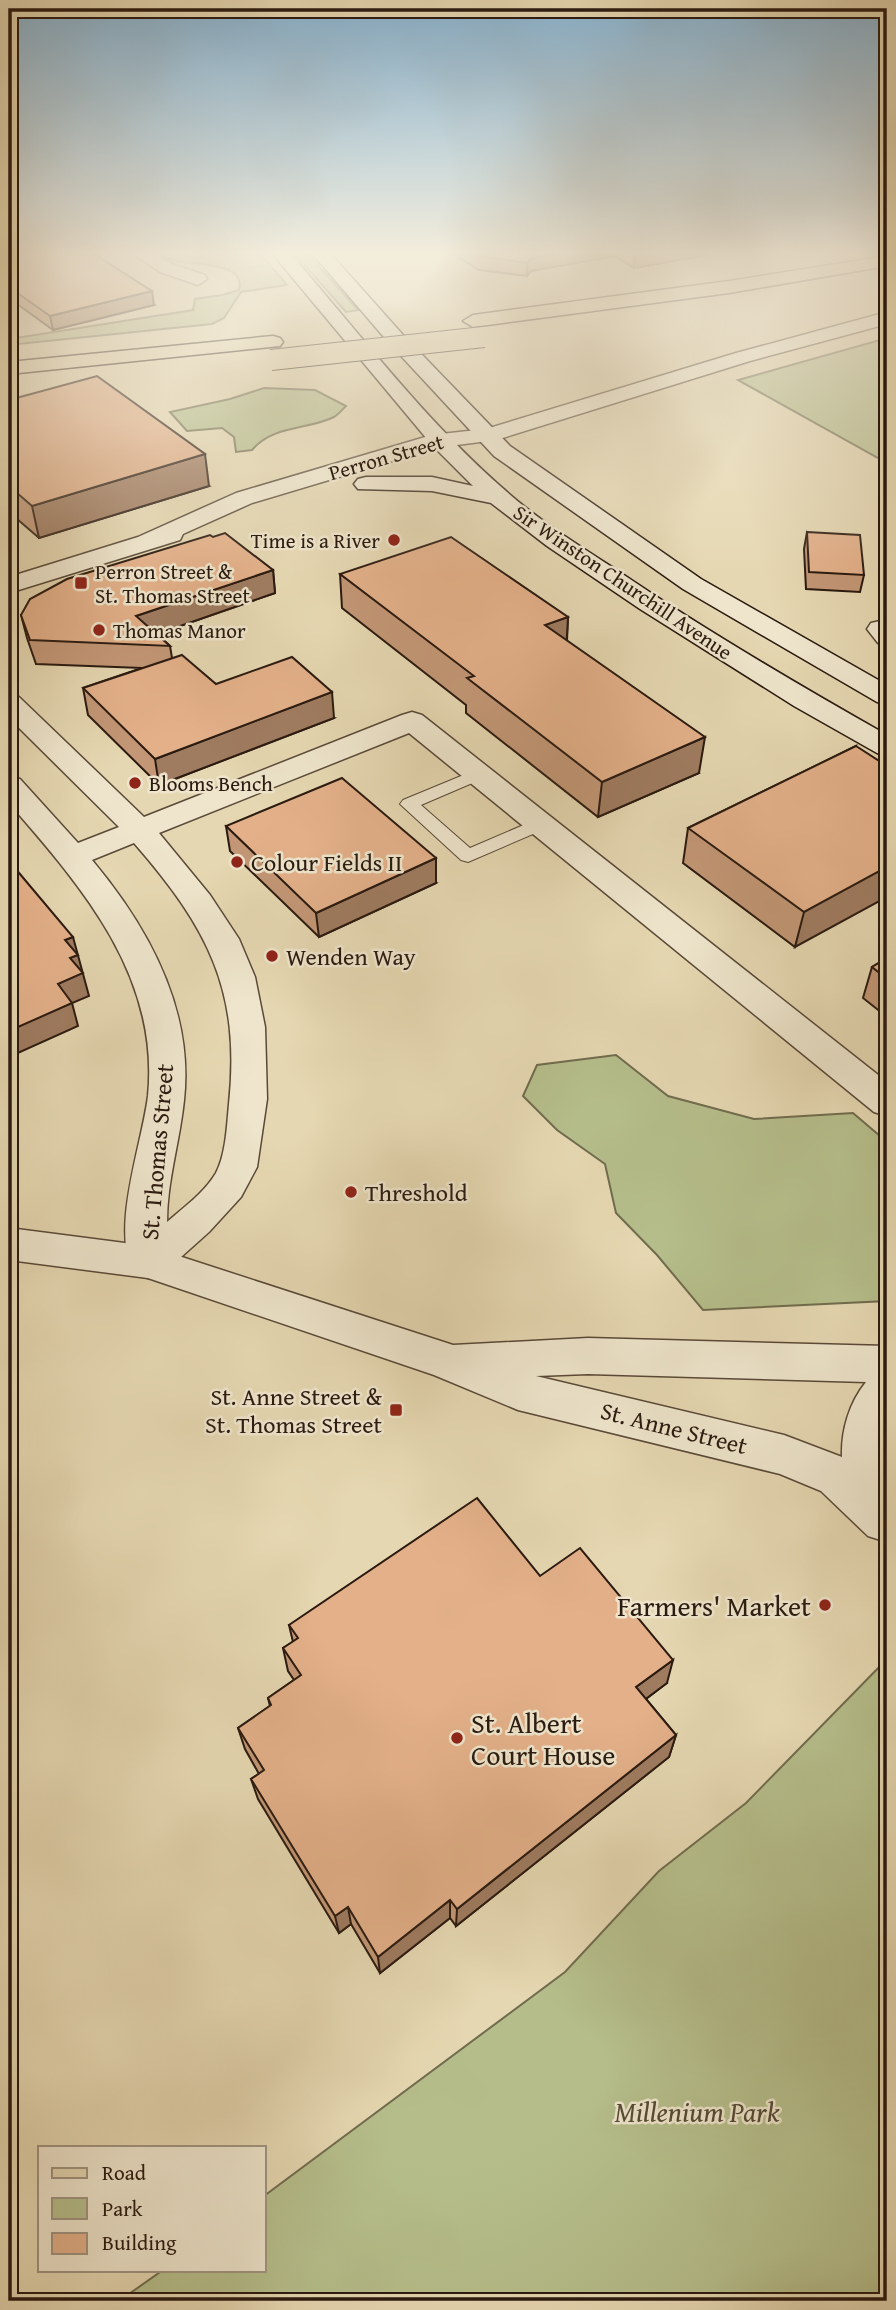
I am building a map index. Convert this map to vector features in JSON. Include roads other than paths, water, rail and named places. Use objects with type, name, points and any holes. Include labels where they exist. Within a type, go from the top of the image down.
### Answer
[{"type":"main road","points":[[9,368],[136,360]]},
{"type":"main road","points":[[9,387],[208,360]]},
{"type":"street","name":"Sir Winston Churchill Avenue","points":[[372,360],[448,448],[499,498],[556,541],[649,604],[804,700],[887,747]]},
{"type":"street","name":"Sir Winston Churchill Avenue","points":[[417,360],[502,451],[552,489],[681,577],[887,696]]},
{"type":"street","name":"Perron Street","points":[[148,541],[244,498],[448,448],[734,360]]},
{"type":"street","name":"Perron Street","points":[[9,585],[148,541],[366,484],[448,448]]},
{"type":"street","points":[[366,484],[432,484],[499,498]]},
{"type":"street","name":"St. Thomas Street","points":[[9,703],[138,830],[189,887],[214,925],[238,977],[249,1044],[249,1104],[234,1176],[202,1213],[148,1262]]},
{"type":"street","points":[[72,857],[412,721],[887,1102]]},
{"type":"street","name":"St. Thomas Street","points":[[9,785],[109,904],[138,948],[155,991],[165,1030],[167,1085],[148,1199],[148,1262]]},
{"type":"street","name":"St. Anne Street","points":[[9,1244],[148,1262],[447,1361],[517,1391],[784,1455],[837,1476],[886,1523]]},
{"type":"street","name":"St. Anne Street","points":[[447,1361],[588,1356],[887,1364]]},
{"type":"street","points":[[886,1523],[871,1493],[865,1465],[866,1430],[872,1409],[887,1388]]},
{"type":"lane","points":[[478,774],[409,804],[468,856],[541,824]]},
{"type":"place","name":"Time is a River","points":[[394,540]]},
{"type":"place","name":"Perron Street & St. Thomas Street","points":[[81,583]]},
{"type":"place","name":"Thomas Manor","points":[[99,630]]},
{"type":"place","name":"Blooms Bench","points":[[135,783]]},
{"type":"place","name":"Colour Fields II","points":[[237,862]]},
{"type":"place","name":"Wenden Way","points":[[272,956]]},
{"type":"place","name":"Threshold","points":[[351,1192]]},
{"type":"place","name":"St. Anne Street & St. Thomas Street","points":[[396,1410]]},
{"type":"place","name":"Farmers' Market","points":[[825,1605]]},
{"type":"place","name":"St. Albert Court House","points":[[457,1738]]},
{"type":"park label","name":"Millenium Park","points":[[697,2111]]}]
